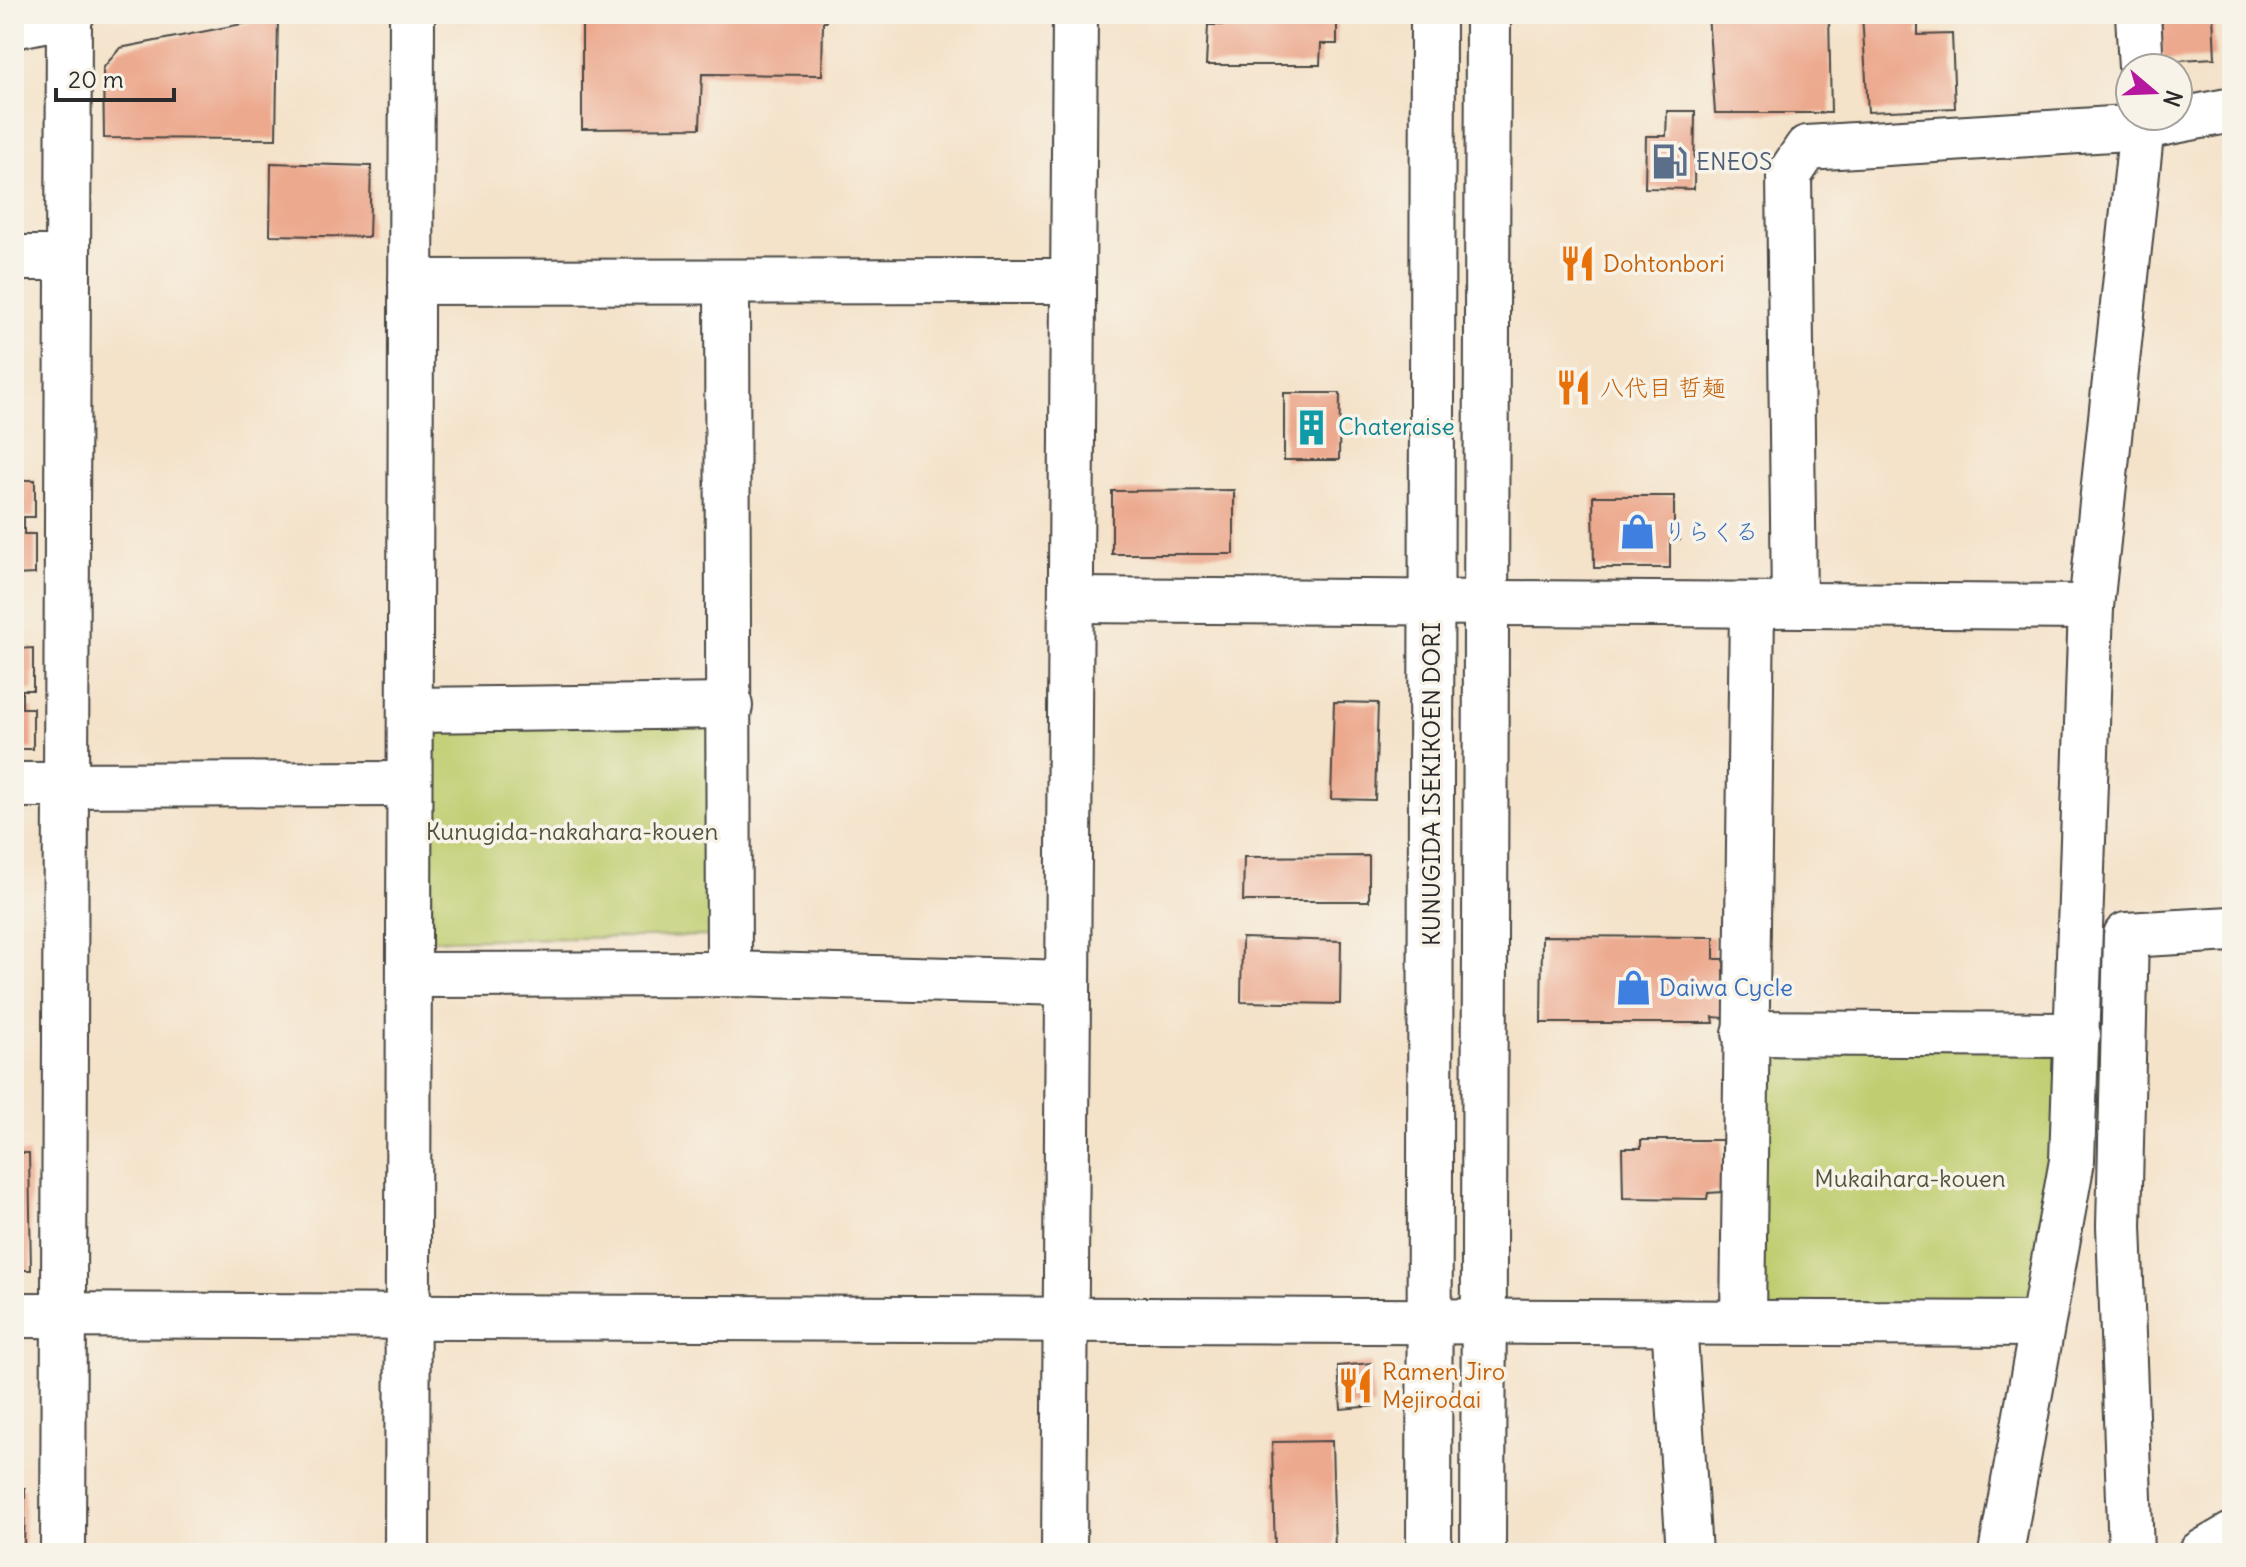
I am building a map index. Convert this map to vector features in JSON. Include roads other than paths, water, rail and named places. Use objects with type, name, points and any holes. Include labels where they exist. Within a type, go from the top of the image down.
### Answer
[{"type":"street","points":[[14,26],[70,14],[63,1553]]},
{"type":"street","points":[[407,1553],[412,14]]},
{"type":"street","points":[[1064,1553],[1075,14]]},
{"type":"street","name":"KUNUGIDA ISEKIKOEN DORI","points":[[1429,1553],[1433,14]]},
{"type":"street","points":[[1483,1553],[1488,14]]},
{"type":"street","points":[[2138,14],[2140,52]]},
{"type":"street","points":[[2194,115],[2232,110]]},
{"type":"street","points":[[1743,1320],[1745,1033],[1773,606],[1789,175],[1807,148],[2114,124]]},
{"type":"street","points":[[2001,1553],[2072,1161],[2091,607],[2143,132]]},
{"type":"street","points":[[14,258],[68,258]]},
{"type":"street","points":[[411,282],[1073,281]]},
{"type":"street","points":[[727,282],[729,974]]},
{"type":"street","points":[[1071,600],[1433,605],[2091,607]]},
{"type":"street","points":[[410,710],[730,706]]},
{"type":"street","points":[[14,785],[409,784]]},
{"type":"street","points":[[2131,1553],[2119,1226],[2126,935],[2232,929]]},
{"type":"street","points":[[411,975],[729,974],[1068,983]]},
{"type":"street","points":[[1745,1033],[2078,1035]]},
{"type":"street","points":[[14,1315],[1068,1317],[1428,1322],[1743,1320],[2042,1324]]},
{"type":"street","points":[[1674,1322],[1689,1553]]},
{"type":"street","points":[[2201,1553],[2232,1535]]},
{"type":"place","name":"ENEOS","points":[[1670,162]]},
{"type":"place","name":"Dohtonbori","points":[[1577,264]]},
{"type":"place","name":"八代目 哲麺","points":[[1574,388]]},
{"type":"place","name":"Chateraise","points":[[1312,427]]},
{"type":"place","name":"りらくる","points":[[1637,532]]},
{"type":"place","name":"Daiwa Cycle","points":[[1633,988]]},
{"type":"place","name":"Ramen Jiro Mejirodai","points":[[1356,1386]]},
{"type":"park label","name":"Kunugida-nakahara-kouen","points":[[572,832]]},
{"type":"park label","name":"Mukaihara-kouen","points":[[1910,1179]]}]
